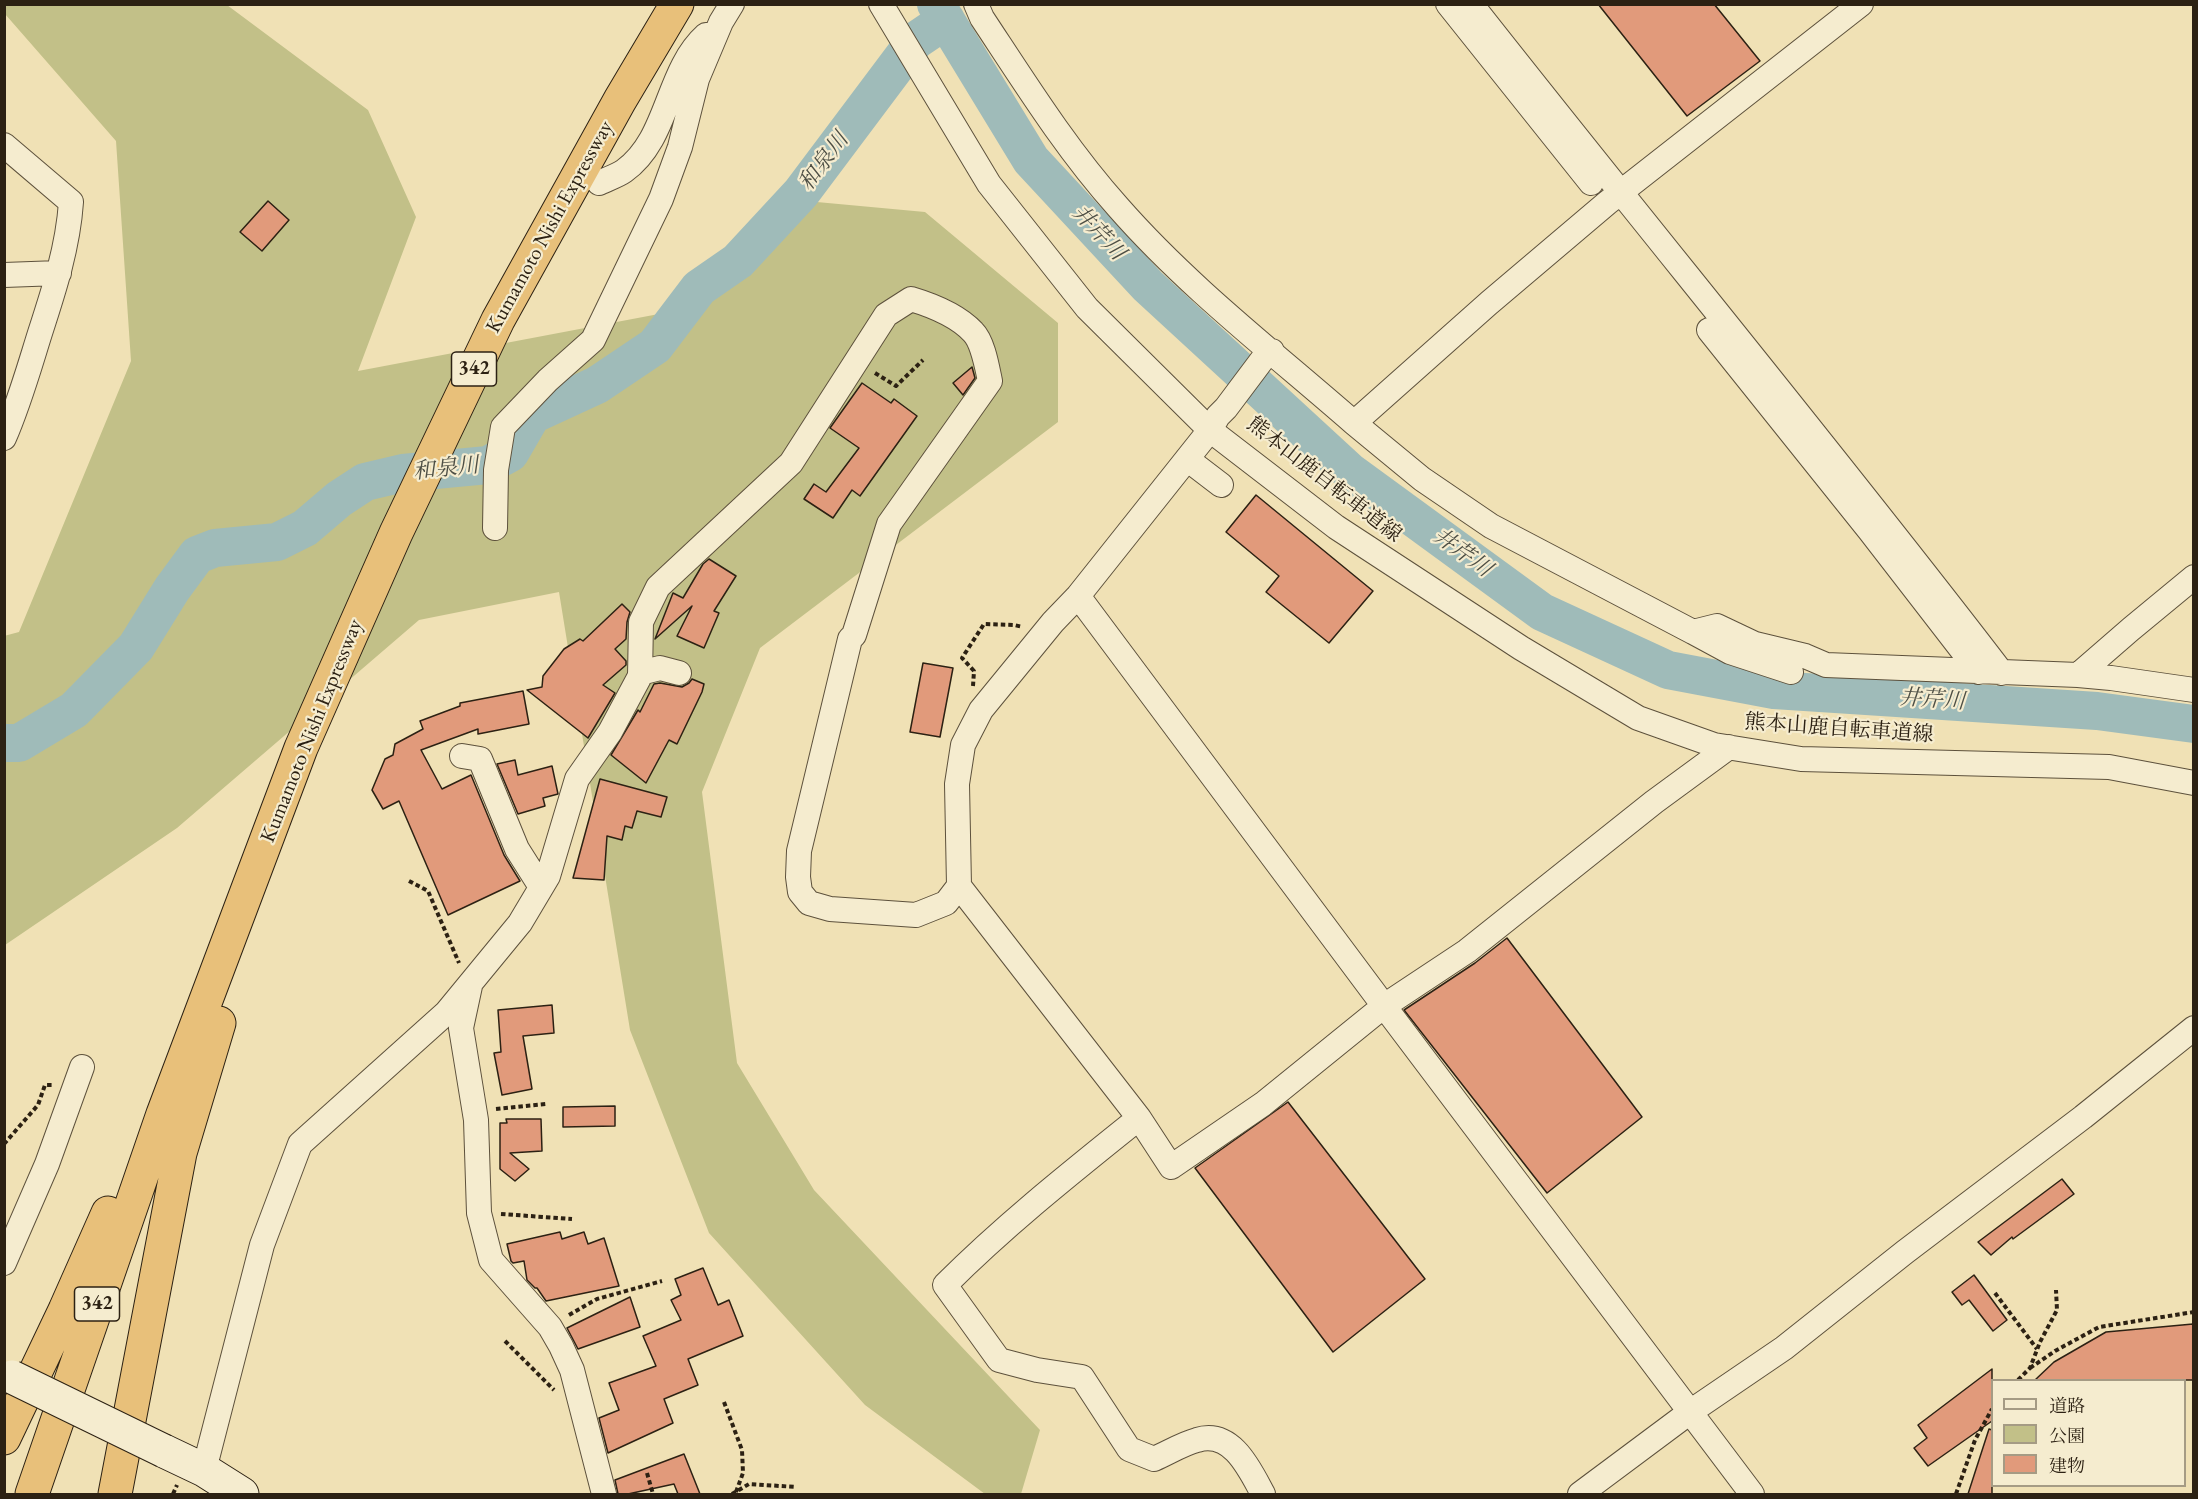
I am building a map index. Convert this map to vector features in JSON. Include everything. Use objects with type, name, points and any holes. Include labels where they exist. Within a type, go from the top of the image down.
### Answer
[{"type":"highway","name":"Kumamoto Nishi Expressway","points":[[32,1494],[163,1114],[301,748],[396,533],[498,320],[620,100],[677,4]]},
{"type":"highway","points":[[115,1494],[180,1153],[301,748]]},
{"type":"highway","points":[[4,1438],[65,1310],[117,1191],[163,1114]]},
{"type":"street","points":[[881,4],[989,184],[1087,308],[1210,430],[1336,527],[1521,648],[1638,718],[1714,744],[1801,759],[2109,767],[2193,783]]},
{"type":"street","points":[[976,4],[982,18],[1056,130],[1118,208],[1186,277],[1268,353],[1422,479],[1491,526],[1730,652],[1791,672]]},
{"type":"street","points":[[1448,4],[1614,199]]},
{"type":"street","points":[[1471,4],[1614,199],[1870,531],[1990,672]]},
{"type":"street","points":[[1354,423],[1488,303],[1614,199],[1861,4]]},
{"type":"street","points":[[599,183],[624,171],[643,152],[657,128],[684,64],[701,40],[727,13]]},
{"type":"street","points":[[495,528],[496,470],[502,427],[548,380],[593,340],[661,199],[680,147],[697,79],[727,13]]},
{"type":"street","points":[[4,145],[71,202],[70,225],[59,273],[15,414],[4,438]]},
{"type":"street","points":[[4,275],[59,273]]},
{"type":"street","points":[[204,1470],[262,1245],[300,1144],[446,1013],[519,923],[548,876],[577,779],[610,732],[640,673],[641,622],[658,587],[791,463],[886,315],[910,299],[936,306],[974,332],[985,358],[990,381],[889,524],[854,635],[850,639],[847,650],[799,852],[798,877],[800,892],[808,903],[830,909],[916,915],[946,903],[959,886]]},
{"type":"street","points":[[1268,353],[1078,596],[1043,634],[981,710],[963,745],[957,784],[959,886],[1139,1118],[1171,1167],[1263,1104],[1384,1006],[1467,951],[1654,802],[1729,747]]},
{"type":"street","points":[[1187,459],[1221,485]]},
{"type":"street","points":[[2078,675],[2193,577]]},
{"type":"street","points":[[1078,596],[1752,1494]]},
{"type":"street","points":[[1692,632],[1717,626],[1755,644],[1805,656],[1826,665],[2078,675],[2193,690]]},
{"type":"street","points":[[640,673],[660,668],[679,673]]},
{"type":"street","points":[[462,756],[480,759],[517,849],[541,887]]},
{"type":"street","points":[[471,981],[462,1028],[475,1111],[479,1213],[491,1260],[550,1327],[572,1370],[604,1494]]},
{"type":"street","points":[[1580,1494],[1690,1412],[1784,1348],[1905,1252],[2083,1117],[2193,1028]]},
{"type":"street","points":[[4,1263],[47,1164],[79,1076]]},
{"type":"street","points":[[1139,1118],[1051,1189],[976,1254],[945,1285],[999,1360],[1037,1370],[1082,1377],[1130,1449],[1154,1459],[1199,1439],[1220,1440],[1244,1458],[1263,1494]]},
{"type":"street","points":[[8,1376],[204,1470],[242,1494]]},
{"type":"path","points":[[856,362],[896,386],[923,360]]},
{"type":"path","points":[[970,731],[974,671],[962,658],[984,624],[1014,625],[1043,634]]},
{"type":"path","points":[[409,881],[428,891],[455,957],[471,981]]},
{"type":"path","points":[[4,1144],[38,1105],[45,1085],[79,1076]]},
{"type":"path","points":[[475,1111],[546,1104]]},
{"type":"path","points":[[479,1213],[572,1219]]},
{"type":"path","points":[[550,1327],[597,1299],[662,1281]]},
{"type":"path","points":[[2030,1368],[2056,1310],[2056,1290]]},
{"type":"path","points":[[1995,1293],[2037,1349]]},
{"type":"path","points":[[2019,1379],[2030,1368],[2055,1351],[2099,1327],[2193,1312]]},
{"type":"path","points":[[505,1341],[560,1396],[581,1403]]},
{"type":"path","points":[[724,1402],[742,1450],[743,1473],[734,1493]]},
{"type":"path","points":[[1956,1494],[1975,1440],[1991,1410]]},
{"type":"path","points":[[647,1473],[653,1494]]},
{"type":"path","points":[[734,1493],[749,1484],[796,1487]]},
{"type":"green space","points":[[5,5],[227,5],[368,110],[416,217],[358,371],[701,306],[806,201],[925,212],[1058,323],[1058,422],[760,648],[702,792],[737,1063],[814,1190],[1040,1430],[1021,1494],[985,1494],[865,1405],[709,1233],[630,1030],[559,592],[419,620],[177,828],[5,945],[4,636],[19,632],[131,361],[116,141],[5,14]]},
{"type":"building","points":[[1598,4],[1714,4],[1760,61],[1687,116]]},
{"type":"building","points":[[268,201],[289,220],[262,251],[240,232]]},
{"type":"building","points":[[972,367],[975,378],[963,395],[953,383]]},
{"type":"building","points":[[862,383],[891,403],[894,399],[917,416],[860,496],[852,490],[833,518],[804,499],[814,484],[826,492],[859,448],[830,428]]},
{"type":"building","points":[[1256,495],[1373,591],[1329,643],[1266,592],[1279,576],[1226,532]]},
{"type":"building","points":[[709,559],[736,576],[714,611],[719,613],[704,648],[677,636],[692,606],[655,639],[673,593],[683,598],[703,564]]},
{"type":"building","points":[[622,604],[630,612],[626,639],[615,649],[626,661],[626,665],[603,685],[615,693],[588,738],[527,690],[542,687],[543,676],[564,649],[580,639],[583,641]]},
{"type":"building","points":[[923,663],[953,668],[940,737],[910,732]]},
{"type":"building","points":[[692,679],[704,684],[702,692],[677,744],[669,740],[646,783],[611,755],[638,710],[640,712],[654,684],[682,687]]},
{"type":"building","points":[[523,691],[529,724],[478,734],[478,729],[421,750],[442,789],[471,775],[504,855],[520,881],[448,915],[399,801],[383,809],[372,790],[385,759],[393,755],[395,744],[423,729],[420,721],[460,706],[460,703]]},
{"type":"building","points":[[515,760],[518,775],[552,766],[558,794],[543,798],[545,806],[518,814],[497,764]]},
{"type":"building","points":[[600,779],[667,797],[661,817],[637,811],[632,828],[625,826],[622,840],[607,836],[604,880],[573,878]]},
{"type":"building","points":[[1507,938],[1642,1117],[1547,1193],[1404,1010],[1475,963]]},
{"type":"building","points":[[552,1005],[554,1033],[523,1036],[532,1089],[502,1095],[494,1053],[501,1052],[498,1010]]},
{"type":"building","points":[[1288,1102],[1425,1279],[1333,1352],[1195,1168]]},
{"type":"building","points":[[615,1106],[615,1126],[563,1127],[563,1107]]},
{"type":"building","points":[[506,1119],[541,1119],[542,1151],[510,1153],[529,1169],[515,1181],[500,1169],[500,1123],[507,1123]]},
{"type":"building","points":[[2062,1179],[2074,1194],[2013,1239],[2012,1237],[1991,1255],[1978,1242]]},
{"type":"building","points":[[560,1232],[562,1239],[584,1232],[588,1244],[604,1238],[619,1286],[546,1301],[537,1288],[527,1280],[524,1261],[513,1263],[511,1261],[507,1244]]},
{"type":"building","points":[[703,1268],[718,1305],[729,1300],[743,1336],[688,1359],[698,1385],[664,1399],[673,1423],[608,1453],[599,1418],[619,1410],[609,1383],[656,1366],[643,1336],[681,1320],[671,1300],[681,1295],[675,1279]]},
{"type":"building","points":[[1974,1275],[2007,1320],[1993,1331],[1969,1300],[1962,1305],[1952,1292]]},
{"type":"building","points":[[630,1297],[640,1327],[578,1349],[567,1328]]},
{"type":"building","points":[[2193,1324],[2193,1380],[2036,1379],[2054,1362],[2106,1332]]},
{"type":"building","points":[[1992,1369],[1991,1422],[1928,1466],[1914,1448],[1927,1438],[1918,1425]]},
{"type":"building","points":[[1989,1429],[1991,1430],[1992,1494],[1968,1494]]},
{"type":"building","points":[[684,1454],[700,1494],[678,1494],[674,1484],[618,1494],[615,1480]]},
{"type":"waterway","name":"井芹川","points":[[936,4],[1031,160],[1148,286],[1349,471],[1542,612],[1668,670],[1774,690],[2097,711],[2194,724]]},
{"type":"waterway","name":"和泉川","points":[[4,743],[19,743],[74,710],[136,647],[172,589],[197,555],[215,548],[277,542],[305,528],[339,499],[365,482],[403,473],[488,465],[510,453],[532,415],[597,385],[655,346],[699,288],[738,261],[801,193],[915,41],[946,20]]}]
